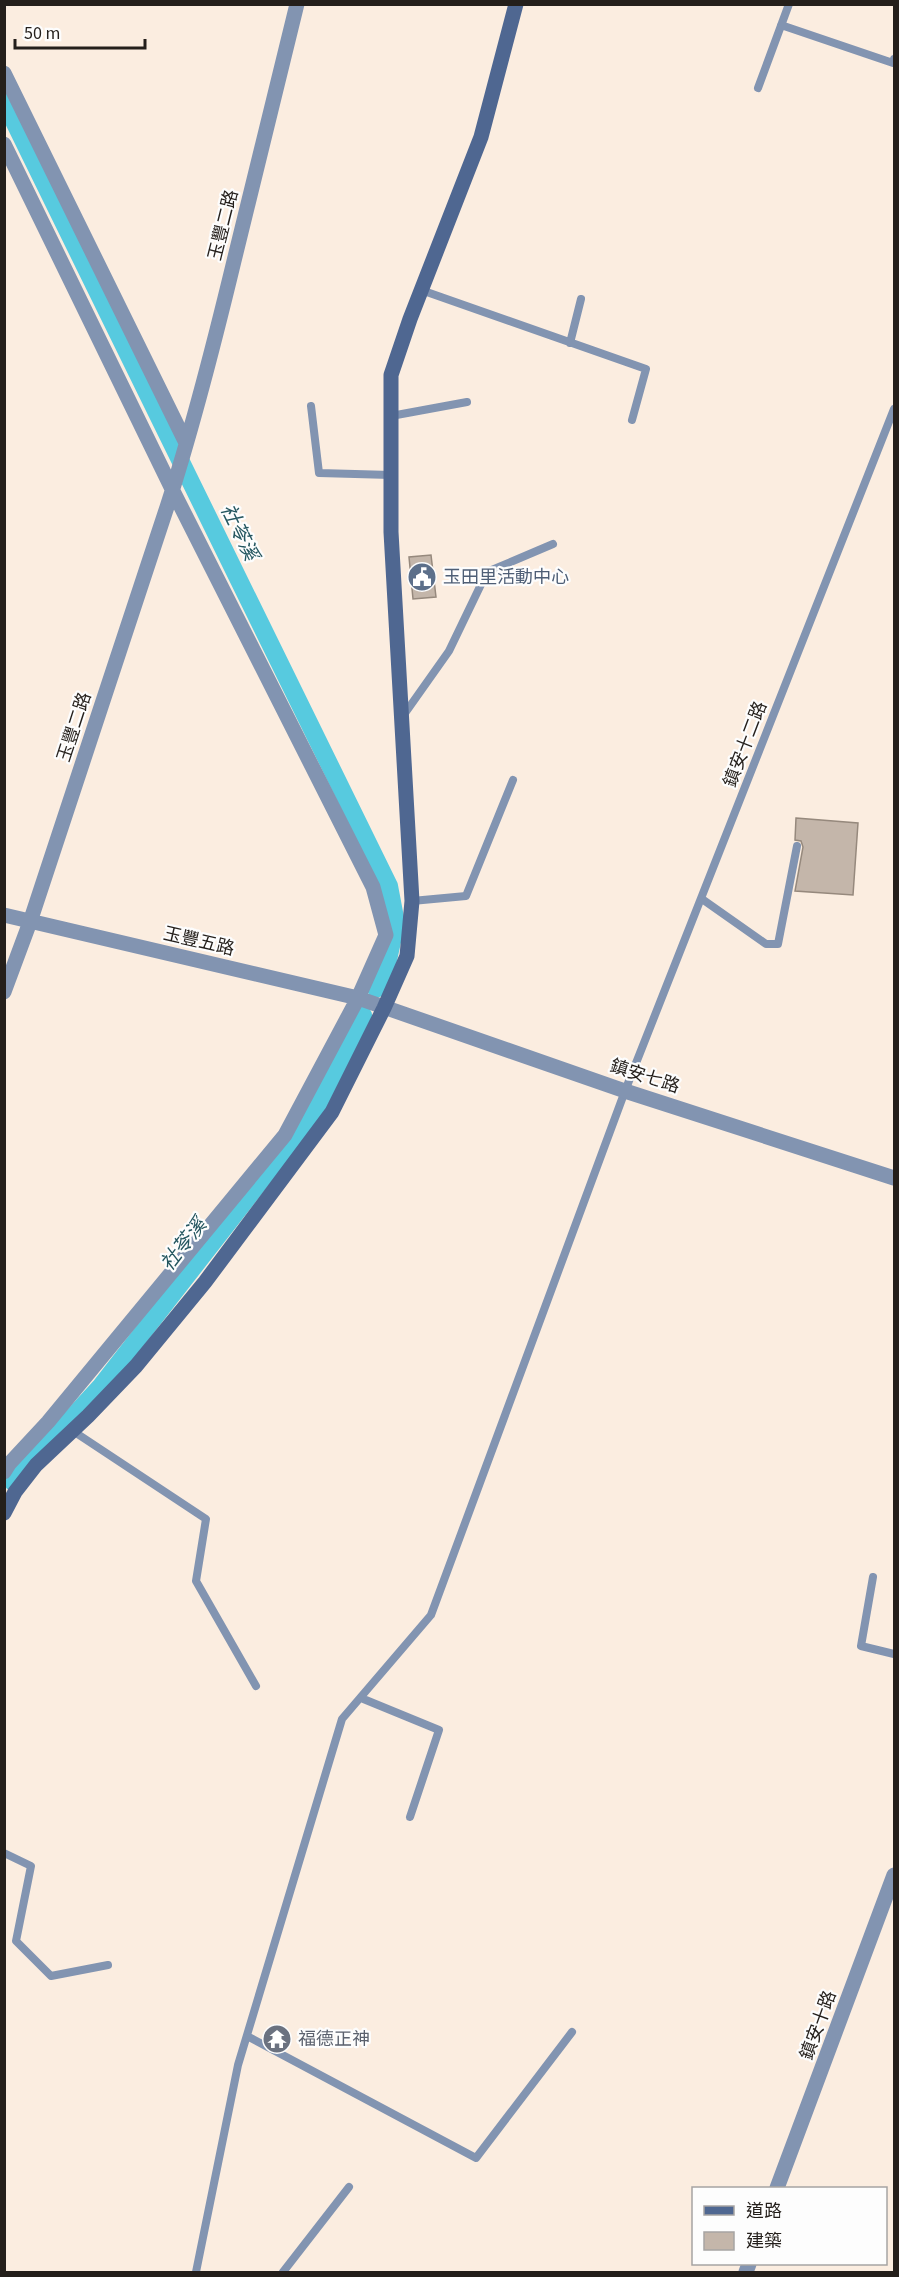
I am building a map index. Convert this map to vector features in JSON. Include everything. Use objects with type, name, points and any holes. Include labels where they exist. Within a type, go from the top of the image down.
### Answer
[{"type":"street","name":"玉豐二路","points":[[4,992],[30,922],[173,491],[176,474],[205,380],[297,4]]},
{"type":"street","points":[[6,1505],[36,1465],[73,1431],[136,1366],[255,1219],[332,1112],[384,1008],[407,956],[412,901],[391,532],[391,375],[421,290],[481,137],[516,4]]},
{"type":"street","points":[[4,72],[185,449]]},
{"type":"street","points":[[4,144],[173,491],[373,887],[386,935],[358,998],[285,1135],[4,1472]]},
{"type":"street","name":"玉豐五路","points":[[4,915],[358,998],[384,1008]]},
{"type":"street","name":"鎮安七路","points":[[384,1008],[626,1091],[894,1178]]},
{"type":"street","name":"鎮安十路","points":[[777,2187],[894,1875]]},
{"type":"lane","points":[[758,88],[789,4]]},
{"type":"lane","points":[[781,25],[893,63],[894,59]]},
{"type":"lane","points":[[421,290],[646,369],[632,420]]},
{"type":"lane","points":[[570,343],[581,298]]},
{"type":"lane","points":[[391,416],[467,402]]},
{"type":"lane","points":[[311,406],[319,474],[391,475]]},
{"type":"lane","name":"鎮安十二路","points":[[196,2272],[238,2065],[342,1719],[431,1615],[626,1091],[894,409]]},
{"type":"lane","points":[[402,718],[449,651],[487,572],[554,544]]},
{"type":"lane","points":[[412,901],[466,896],[513,780]]},
{"type":"lane","points":[[702,899],[766,944],[778,944],[797,846]]},
{"type":"lane","points":[[73,1431],[206,1520],[196,1581],[256,1686]]},
{"type":"lane","points":[[873,1576],[861,1646],[894,1654]]},
{"type":"lane","points":[[361,1698],[439,1730],[410,1817]]},
{"type":"lane","points":[[4,1852],[31,1866],[16,1941],[51,1976],[108,1965]]},
{"type":"lane","points":[[247,2036],[476,2158],[572,2032]]},
{"type":"lane","points":[[283,2272],[349,2187]]},
{"type":"building","name":"玉田里活動中心","points":[[431,555],[436,597],[413,599],[409,557]]},
{"type":"building","points":[[796,818],[858,823],[853,895],[795,891],[803,847],[801,841],[795,840]]},
{"type":"waterway","name":"社苓溪","points":[[4,101],[389,886],[396,923],[386,969],[376,989]]},
{"type":"waterway","name":"社苓溪","points":[[13,1482],[101,1386],[315,1111],[363,1015]]},
{"type":"place","name":"玉田里活動中心","points":[[422,577]]},
{"type":"place","name":"福德正神","points":[[277,2039]]}]
